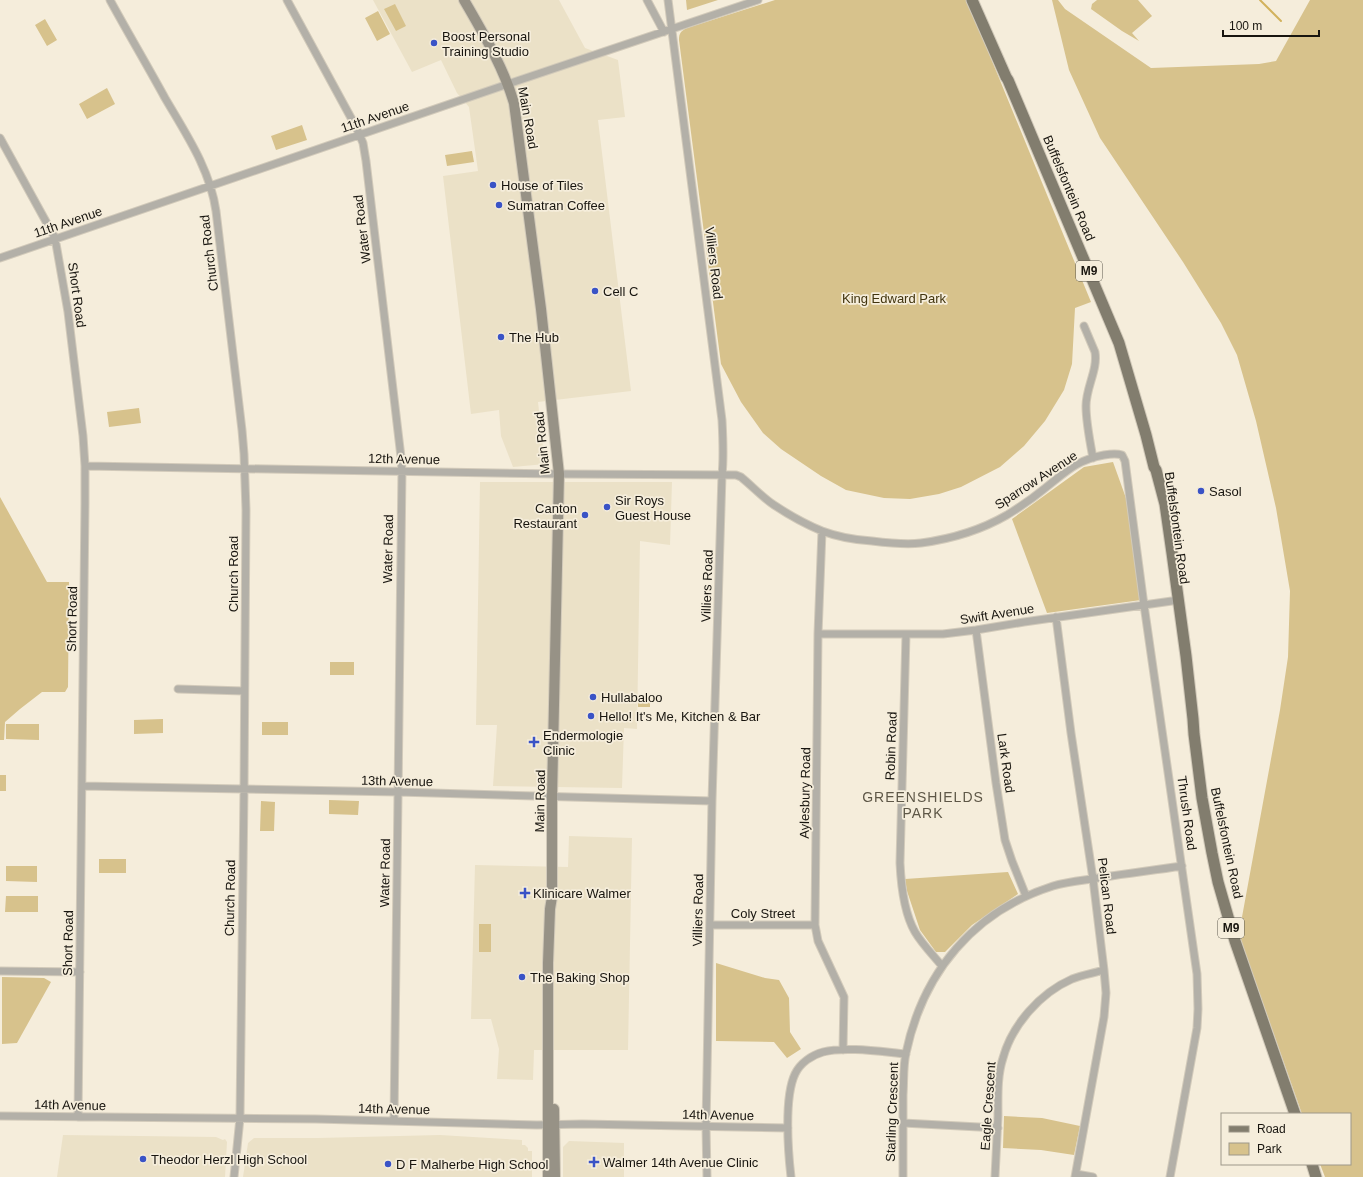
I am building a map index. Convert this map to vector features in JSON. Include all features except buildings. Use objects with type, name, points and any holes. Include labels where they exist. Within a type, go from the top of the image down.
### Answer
[{"type":"main road","name":"Main Road","points":[[464,0],[496,58],[508,84],[514,103],[541,309],[559,474],[552,797],[552,897],[550,909],[548,963],[551,1124],[555,1177]]},
{"type":"main road","name":"Buffelsfontein Road","points":[[972,0],[1008,80],[1121,348],[1165,504],[1189,719],[1194,734],[1202,798],[1218,882],[1235,941],[1295,1113]]},
{"type":"main road","name":"Buffelsfontein Road","points":[[978,0],[1007,68],[1009,75],[1008,80]]},
{"type":"main road","name":"Main Road","points":[[548,1177],[551,1124]]},
{"type":"main road","points":[[1312,1165],[1316,1177]]},
{"type":"street","name":"Church Road","points":[[110,0],[188,137],[211,186],[216,211],[242,430],[246,510],[244,790],[240,1118],[234,1177]]},
{"type":"street","name":"Water Road","points":[[287,0],[363,144],[402,470],[394,1121]]},
{"type":"street","points":[[647,0],[664,32]]},
{"type":"street","name":"Villiers Road","points":[[668,0],[722,420],[724,456],[722,475],[712,801],[706,1127],[707,1177]]},
{"type":"street","name":"11th Avenue","points":[[0,258],[758,0]]},
{"type":"street","name":"Short Road","points":[[0,138],[56,238],[68,312],[83,436],[85,466],[78,1117]]},
{"type":"street","points":[[1084,326],[1096,356],[1086,406],[1093,458]]},
{"type":"street","name":"Sparrow Avenue","points":[[722,475],[739,476],[773,504],[822,531],[844,538],[891,543],[920,543],[953,536],[983,527],[1007,514],[1045,489],[1063,472],[1081,462],[1093,458],[1120,454]]},
{"type":"street","name":"Thrush Road","points":[[1120,454],[1123,456],[1125,461],[1197,974],[1198,1009],[1194,1045],[1170,1177]]},
{"type":"street","name":"12th Avenue","points":[[85,466],[402,470],[559,474],[722,475]]},
{"type":"street","name":"Aylesbury Road","points":[[822,531],[818,634],[815,925],[818,941],[844,997],[843,1050]]},
{"type":"street","name":"Swift Avenue","points":[[818,634],[943,634],[1176,600]]},
{"type":"street","name":"Pelican Road","points":[[1056,617],[1070,726],[1094,879],[1106,993],[1104,1017],[1076,1176]]},
{"type":"street","name":"Lark Road","points":[[976,630],[1005,840],[1026,896]]},
{"type":"street","name":"Robin Road","points":[[906,634],[900,862],[902,890],[914,931],[942,966]]},
{"type":"street","points":[[178,689],[244,691]]},
{"type":"street","name":"13th Avenue","points":[[82,786],[398,792],[712,801]]},
{"type":"street","name":"Starling Crescent","points":[[903,1177],[904,1078],[906,1054],[919,1010],[927,993],[942,966],[966,939],[977,928],[1001,910],[1026,896],[1055,886],[1182,866]]},
{"type":"street","name":"Coly Street","points":[[710,925],[815,925]]},
{"type":"street","name":"Eagle Crescent","points":[[995,1177],[999,1082],[1003,1057],[1010,1038],[1020,1020],[1037,1002],[1072,980],[1104,970]]},
{"type":"street","points":[[0,971],[80,972]]},
{"type":"street","points":[[791,1177],[788,1128],[789,1094],[796,1072],[808,1059],[825,1051],[843,1050],[906,1054]]},
{"type":"street","name":"14th Avenue","points":[[0,1116],[240,1118],[788,1128]]},
{"type":"street","points":[[903,1123],[998,1128]]},
{"type":"street","points":[[1076,1176],[1093,1177]]},
{"type":"shaded area","points":[[373,0],[559,0],[585,48],[618,60],[625,117],[598,120],[631,391],[538,402],[545,464],[513,467],[501,436],[499,410],[471,414],[443,176],[478,171],[469,107],[457,93],[441,60],[412,72]]},
{"type":"shaded area","points":[[480,482],[672,482],[670,545],[640,541],[637,729],[624,728],[622,788],[493,786],[497,725],[476,725]]},
{"type":"shaded area","points":[[569,836],[632,838],[628,1050],[534,1050],[533,1080],[497,1079],[499,1049],[491,1019],[471,1019],[475,865],[568,867]]},
{"type":"shaded area","name":"Theodor Herzl High School","points":[[63,1135],[216,1137],[223,1140],[225,1139],[227,1142],[225,1177],[57,1177]]},
{"type":"shaded area","name":"D F Malherbe High School","points":[[440,1135],[522,1140],[522,1145],[525,1145],[528,1148],[528,1151],[532,1151],[532,1177],[243,1177],[248,1143],[254,1138]]},
{"type":"shaded area","name":"Walmer 14th Avenue Clinic","points":[[569,1141],[624,1143],[624,1177],[563,1177],[563,1147]]},
{"type":"green space","points":[[686,0],[718,0],[687,10]]},
{"type":"green space","name":"King Edward Park","points":[[775,0],[967,0],[1091,302],[1075,308],[1072,364],[1064,390],[1045,421],[1024,446],[1000,467],[961,487],[939,494],[910,499],[884,498],[846,490],[821,476],[781,449],[763,433],[741,402],[721,364],[679,38],[681,32],[687,28]]},
{"type":"green space","points":[[1052,0],[1058,0],[1065,9],[1151,68],[1259,64],[1276,61],[1310,0],[1363,0],[1363,1177],[1325,1177],[1320,1165],[1351,1165],[1351,1113],[1302,1113],[1240,938],[1242,917],[1280,710],[1288,657],[1290,591],[1276,508],[1256,421],[1237,355],[1221,323],[1183,262],[1100,138],[1069,70]]},
{"type":"green space","points":[[1097,0],[1138,0],[1152,16],[1132,33],[1139,41],[1091,9],[1092,4]]},
{"type":"green space","points":[[395,4],[406,26],[396,31],[384,9]]},
{"type":"green space","points":[[378,11],[390,34],[377,41],[365,18]]},
{"type":"green space","points":[[45,19],[57,40],[47,46],[35,25]]},
{"type":"green space","points":[[107,88],[115,104],[87,119],[79,104]]},
{"type":"green space","points":[[302,125],[307,140],[276,150],[271,136]]},
{"type":"green space","points":[[472,151],[474,162],[447,166],[445,155]]},
{"type":"green space","points":[[139,408],[141,423],[109,427],[107,412]]},
{"type":"green space","points":[[1113,462],[1127,501],[1141,600],[1047,613],[1012,519],[1084,467]]},
{"type":"green space","points":[[0,497],[47,582],[69,582],[68,687],[65,692],[42,692],[20,709],[5,722],[4,740],[0,740]]},
{"type":"green space","points":[[330,662],[354,662],[354,675],[330,675]]},
{"type":"green space","points":[[638,698],[650,698],[650,707],[638,707]]},
{"type":"green space","points":[[163,719],[163,733],[134,734],[134,720]]},
{"type":"green space","points":[[262,722],[288,722],[288,735],[262,735]]},
{"type":"green space","points":[[6,724],[39,724],[39,740],[6,739]]},
{"type":"green space","points":[[0,775],[6,775],[6,791],[0,791]]},
{"type":"green space","points":[[329,800],[359,801],[358,815],[329,814]]},
{"type":"green space","points":[[261,801],[275,802],[274,831],[260,831]]},
{"type":"green space","points":[[99,859],[126,859],[126,873],[99,873]]},
{"type":"green space","points":[[6,866],[37,866],[37,882],[6,881]]},
{"type":"green space","points":[[1008,872],[1018,894],[972,925],[945,952],[936,952],[920,930],[907,891],[905,879]]},
{"type":"green space","points":[[6,896],[38,896],[38,912],[5,912]]},
{"type":"green space","points":[[479,924],[491,924],[491,952],[479,952]]},
{"type":"green space","points":[[716,963],[765,978],[779,980],[789,998],[790,1032],[801,1049],[787,1058],[774,1042],[716,1041]]},
{"type":"green space","points":[[2,977],[44,978],[51,982],[17,1043],[2,1044]]},
{"type":"green space","points":[[1004,1116],[1042,1118],[1080,1126],[1074,1155],[1041,1150],[1003,1148]]},
{"type":"waterway","points":[[1260,0],[1281,21]]},
{"type":"place","name":"Boost Personal Training Studio","points":[[434,43]]},
{"type":"place","name":"House of Tiles","points":[[493,185]]},
{"type":"place","name":"Sumatran Coffee","points":[[499,205]]},
{"type":"place","name":"Cell C","points":[[595,291]]},
{"type":"place","name":"The Hub","points":[[501,337]]},
{"type":"place","name":"Sasol","points":[[1201,491]]},
{"type":"place","name":"Sir Roys Guest House","points":[[607,507]]},
{"type":"place","name":"Canton Restaurant","points":[[585,515]]},
{"type":"place","name":"Hullabaloo","points":[[593,697]]},
{"type":"place","name":"Hello! It's Me, Kitchen & Bar","points":[[591,716]]},
{"type":"place","name":"Endermologie Clinic","points":[[534,742]]},
{"type":"place","name":"Klinicare Walmer","points":[[525,893]]},
{"type":"place","name":"The Baking Shop","points":[[522,977]]},
{"type":"place","name":"Theodor Herzl High School","points":[[143,1159]]},
{"type":"place","name":"Walmer 14th Avenue Clinic","points":[[594,1162]]},
{"type":"place","name":"D F Malherbe High School","points":[[388,1164]]},
{"type":"district","name":"GREENSHIELDS PARK","points":[[923,806]]}]
